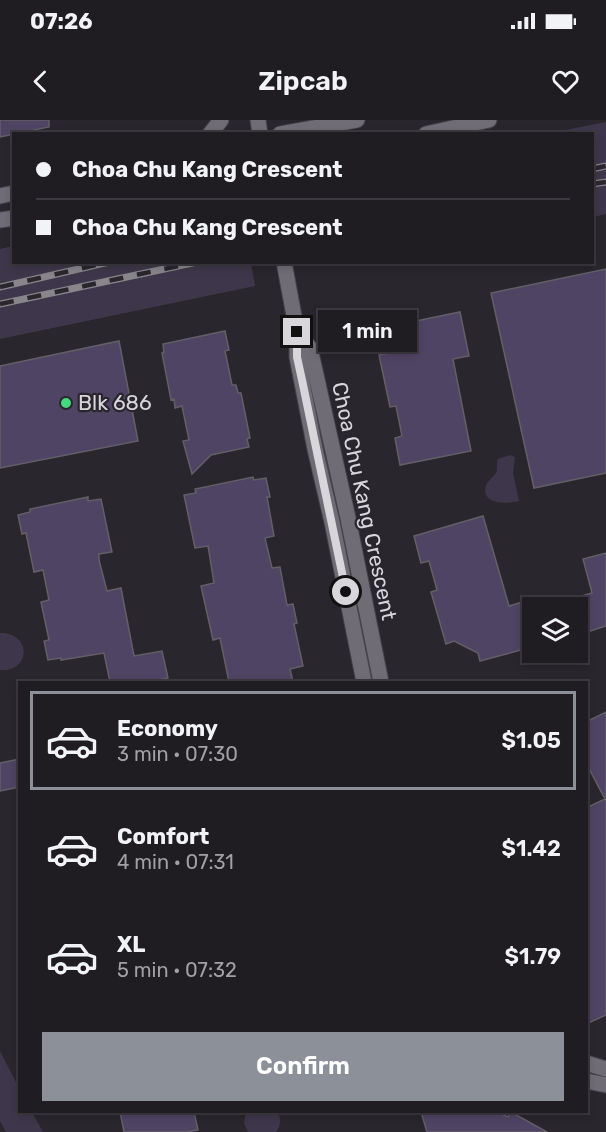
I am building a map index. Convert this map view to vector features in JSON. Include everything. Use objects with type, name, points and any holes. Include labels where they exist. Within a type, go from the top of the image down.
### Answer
[{"type":"street","points":[[212,132],[221,120]]},
{"type":"street","points":[[311,120],[328,125]]},
{"type":"street","points":[[291,132],[357,120]]},
{"type":"street","points":[[435,132],[489,120]]},
{"type":"street","name":"Choa Chu Kang Crescent","points":[[284,264],[297,332],[297,357],[364,681]]},
{"type":"street","name":"Choa Chu Kang Crescent","points":[[297,332],[310,348],[348,518],[381,681]]},
{"type":"street","points":[[588,1064],[606,1069]]},
{"type":"street","points":[[588,1081],[606,1085]]},
{"type":"shaded area","points":[[606,122],[606,214],[594,217],[594,132],[555,132]]},
{"type":"shaded area","points":[[12,246],[12,264],[251,264],[255,286],[0,339],[0,249]]},
{"type":"shaded area","points":[[510,455],[515,457],[513,473],[519,501],[496,502],[487,496],[486,485],[496,473],[498,459]]},
{"type":"shaded area","points":[[0,633],[10,634],[18,639],[24,652],[18,665],[10,669],[0,670]]},
{"type":"shaded area","points":[[0,1051],[18,1086],[18,1113],[33,1113],[43,1132],[6,1132],[0,1121]]},
{"type":"shaded area","points":[[246,1113],[278,1113],[280,1117],[276,1132],[248,1132],[244,1123]]},
{"type":"building","points":[[0,120],[49,120],[49,127],[12,132],[12,135],[0,137]]},
{"type":"building","points":[[606,269],[606,473],[534,488],[491,293]]},
{"type":"building","points":[[460,312],[469,356],[453,359],[471,451],[400,465],[395,438],[402,436],[396,406],[390,407],[379,355],[388,353],[403,332],[401,324]]},
{"type":"building","points":[[225,331],[229,350],[225,351],[232,385],[236,385],[238,393],[241,393],[250,438],[247,439],[249,447],[211,455],[192,474],[183,441],[189,440],[182,406],[175,408],[174,399],[171,400],[162,353],[164,352],[163,344]]},
{"type":"building","name":"Blk 686","points":[[119,341],[138,441],[0,468],[0,366]]},
{"type":"building","points":[[253,477],[254,480],[266,478],[274,536],[265,538],[272,568],[280,567],[287,605],[293,604],[297,623],[294,624],[303,666],[290,669],[293,681],[229,681],[220,638],[213,640],[201,586],[214,583],[208,546],[195,548],[184,495],[196,493],[195,489]]},
{"type":"building","points":[[88,497],[88,501],[101,499],[112,552],[99,554],[107,591],[121,588],[134,656],[162,651],[168,678],[152,681],[110,681],[104,653],[48,660],[44,641],[49,640],[41,602],[49,600],[43,570],[34,572],[26,533],[22,534],[18,515],[30,512],[30,509]]},
{"type":"building","points":[[483,516],[509,606],[522,602],[522,650],[480,661],[478,653],[454,641],[446,644],[431,592],[437,590],[429,561],[421,563],[414,536]]},
{"type":"building","points":[[606,553],[606,626],[588,632],[588,597],[578,597],[592,593],[583,559]]},
{"type":"building","points":[[606,712],[606,1015],[588,1023],[588,807],[605,799],[588,767],[588,721]]},
{"type":"building","points":[[18,759],[18,787],[0,791],[0,763]]},
{"type":"building","points":[[120,1113],[194,1113],[198,1130],[187,1132],[124,1132]]},
{"type":"building","points":[[421,1113],[499,1113],[508,1117],[513,1113],[547,1132],[427,1132]]},
{"type":"railway","points":[[594,169],[606,166]]},
{"type":"railway","points":[[594,184],[606,182]]},
{"type":"railway","points":[[0,287],[100,264]]},
{"type":"railway","points":[[0,304],[188,264]]},
{"type":"place","name":"Blk 686","points":[[66,403]]},
{"type":"route","points":[[297,332],[297,357],[346,592]]}]
